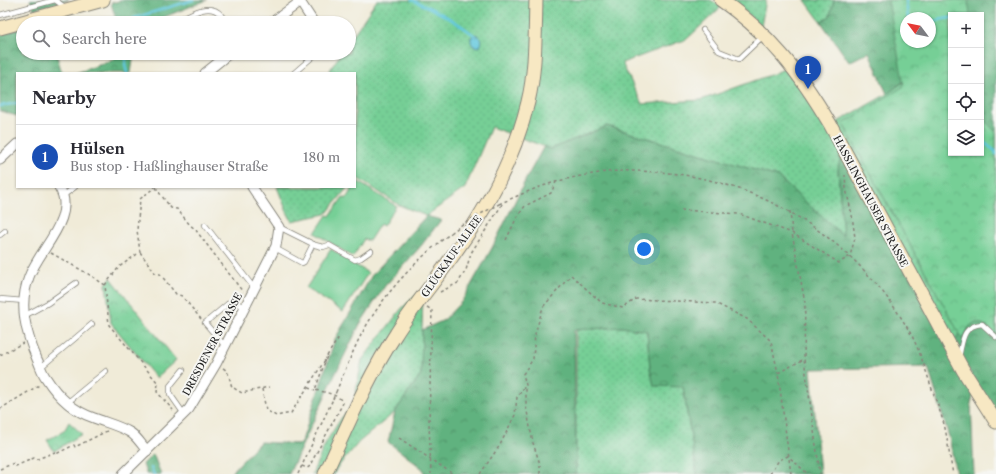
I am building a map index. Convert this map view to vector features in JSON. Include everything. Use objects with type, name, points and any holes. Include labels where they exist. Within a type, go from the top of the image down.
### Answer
[{"type":"main road","points":[[47,16],[103,0]]},
{"type":"main road","name":"GLÜCKAUF-ALLEE","points":[[324,474],[371,375],[396,333],[457,250],[476,221],[499,181],[516,143],[528,102],[535,59],[536,0]]},
{"type":"main road","name":"HASSLINGHAUSER STRASSE","points":[[720,0],[737,11],[764,35],[791,64],[808,89],[830,124],[848,160],[958,360],[996,422]]},
{"type":"main road","points":[[0,28],[16,24]]},
{"type":"street","points":[[280,16],[299,1],[309,16]]},
{"type":"street","points":[[206,72],[221,60]]},
{"type":"street","points":[[0,160],[16,145]]},
{"type":"street","points":[[253,188],[279,226]]},
{"type":"street","points":[[62,191],[65,208],[62,220],[35,264],[29,278],[24,301],[24,316],[29,339],[41,367],[59,396],[76,410],[118,426],[132,434],[147,451]]},
{"type":"street","name":"DRESDENER STRASSE","points":[[123,474],[189,409],[216,364],[275,248],[279,226]]},
{"type":"lane","points":[[0,15],[55,0],[70,10]]},
{"type":"lane","points":[[188,16],[206,8],[220,13],[222,16]]},
{"type":"lane","points":[[703,30],[719,51],[739,59],[764,35]]},
{"type":"lane","points":[[295,72],[309,60]]},
{"type":"lane","points":[[62,191],[72,188]]},
{"type":"lane","points":[[205,225],[254,288]]},
{"type":"lane","points":[[279,226],[313,244],[323,247],[329,245],[355,260],[362,258],[371,251]]},
{"type":"lane","points":[[0,235],[5,231]]},
{"type":"lane","points":[[275,248],[302,263],[304,262],[313,244]]},
{"type":"lane","points":[[24,316],[54,299],[76,283]]},
{"type":"lane","points":[[0,299],[24,301]]},
{"type":"lane","points":[[225,346],[205,323],[230,302],[247,302]]},
{"type":"lane","points":[[41,367],[92,324]]},
{"type":"lane","points":[[958,360],[964,335],[969,327],[974,324],[982,324],[996,337]]},
{"type":"lane","points":[[182,416],[170,394],[170,386],[183,370]]},
{"type":"lane","points":[[67,403],[106,372]]},
{"type":"path","points":[[680,210],[739,214],[792,232],[839,263],[850,256],[855,238],[844,174],[848,160]]},
{"type":"path","points":[[298,474],[358,341],[381,304],[413,266],[435,245],[464,223],[503,202],[547,184],[608,172],[640,171],[674,173],[700,178],[732,186],[759,196],[790,211],[822,232],[850,256],[875,282],[899,314],[912,337],[922,360],[944,427],[953,474]]},
{"type":"path","points":[[506,240],[516,219],[525,206],[550,193],[556,182]]},
{"type":"path","points":[[155,188],[140,199],[137,230],[140,252],[155,273],[160,274],[176,294],[182,296],[205,323]]},
{"type":"path","points":[[156,188],[171,208],[178,210],[190,225],[196,229],[247,302]]},
{"type":"path","points":[[438,293],[458,283],[466,270],[470,253],[503,202]]},
{"type":"path","points":[[790,211],[792,232],[805,303],[804,359],[820,474]]},
{"type":"path","points":[[44,249],[105,285]]},
{"type":"path","points":[[140,252],[119,267],[105,285],[109,325],[158,383],[156,392],[182,416]]},
{"type":"path","points":[[540,474],[540,464],[533,443],[526,406],[526,385],[523,374],[533,359],[535,334],[543,307],[571,275],[602,303],[623,308],[636,299],[715,303],[747,318],[771,342],[778,373],[791,474]]},
{"type":"path","points":[[426,306],[432,310],[429,423],[431,474]]},
{"type":"path","points":[[262,389],[266,410],[276,416],[291,413],[339,337]]},
{"type":"path","points":[[0,356],[29,339]]},
{"type":"path","points":[[315,390],[326,356]]},
{"type":"path","points":[[778,373],[804,359]]},
{"type":"path","points":[[216,364],[226,370],[229,374],[232,387],[242,393],[269,387]]},
{"type":"path","points":[[0,409],[48,380]]},
{"type":"path","points":[[480,474],[500,444],[515,415],[517,397],[526,385]]},
{"type":"path","points":[[302,466],[307,468],[309,467],[343,402],[341,399],[330,394],[308,388]]},
{"type":"path","points":[[0,469],[14,463],[16,466],[34,458],[35,460],[55,452],[56,454],[74,445],[75,447],[118,426]]},
{"type":"path","points":[[400,438],[453,474]]},
{"type":"path","points":[[770,474],[780,460],[788,456]]},
{"type":"path","points":[[788,456],[808,474]]},
{"type":"green space","points":[[30,0],[69,0],[34,9]]},
{"type":"green space","points":[[123,0],[207,0],[167,16],[115,16],[111,3]]},
{"type":"green space","points":[[377,0],[710,0],[722,6],[687,39],[622,63],[642,104],[701,100],[773,74],[788,67],[827,128],[887,94],[905,81],[993,321],[952,343],[838,170],[843,236],[778,177],[607,126],[551,149],[491,127],[465,188],[426,216],[399,205],[356,178],[356,72],[329,72],[336,60],[356,60],[356,31]]},
{"type":"green space","points":[[731,0],[766,0],[761,26]]},
{"type":"green space","points":[[805,0],[834,0],[830,16],[821,22]]},
{"type":"green space","points":[[834,0],[876,0],[878,2],[879,0],[996,0],[996,165],[984,147],[984,12],[948,12],[948,16],[936,17],[936,12],[900,12],[900,48],[908,48],[996,307],[996,415],[952,343],[971,320],[916,155],[904,81],[887,94],[869,52],[849,62],[821,22],[830,16]]},
{"type":"green space","points":[[888,0],[968,0],[970,12],[948,12],[948,156],[984,156],[984,116],[996,132],[996,336],[985,325],[975,322],[969,327],[963,340],[843,124],[904,86]]},
{"type":"green space","points":[[16,30],[16,60],[58,60],[62,72],[16,72],[16,116],[0,111],[0,34]]},
{"type":"green space","points":[[113,60],[133,60],[131,72],[79,72]]},
{"type":"green space","points":[[607,126],[778,177],[843,236],[838,169],[841,154],[974,393],[971,403],[974,474],[956,474],[949,437],[928,367],[811,369],[820,474],[697,474],[683,387],[654,386],[650,368],[647,331],[622,327],[574,330],[576,474],[424,474],[423,469],[388,442],[395,412],[421,374],[422,330],[444,320],[462,301],[492,248],[544,146],[551,149]]},
{"type":"green space","points":[[357,181],[396,206],[383,226],[380,224],[369,241],[364,239],[353,257],[315,233],[327,215],[330,216],[343,197],[346,199],[352,188],[356,188]]},
{"type":"green space","points":[[277,188],[347,188],[326,214],[292,221]]},
{"type":"green space","points":[[426,216],[441,220],[421,246],[385,286],[360,324],[289,474],[230,474],[260,442],[301,444],[335,339],[372,275]]},
{"type":"green space","points":[[331,249],[368,273],[343,312],[306,288]]},
{"type":"green space","points":[[111,278],[176,360],[156,378],[111,323],[106,284]]},
{"type":"green space","points":[[423,289],[421,374],[395,412],[359,442],[337,468],[334,474],[312,474],[326,442],[342,417],[353,406],[362,360],[402,308]]},
{"type":"green space","points":[[622,327],[647,331],[650,368],[683,386],[697,474],[576,474],[576,330]]},
{"type":"green space","points":[[69,422],[82,434],[54,451],[47,440],[64,431]]},
{"type":"green space","points":[[153,454],[161,474],[146,474],[143,464]]},
{"type":"water","points":[[476,34],[481,39],[480,47],[473,46],[471,42],[471,37]]},
{"type":"waterway","points":[[141,16],[193,0]]},
{"type":"waterway","points":[[412,0],[444,15],[474,35]]},
{"type":"waterway","points":[[906,0],[907,12]]},
{"type":"waterway","points":[[936,21],[948,18]]},
{"type":"waterway","points":[[126,60],[125,65],[127,72]]},
{"type":"waterway","points":[[0,106],[16,103]]},
{"type":"waterway","points":[[984,142],[995,151],[996,154]]},
{"type":"waterway","points":[[151,468],[154,474]]},
{"type":"place","name":"Hülsen","points":[[808,89]]}]
